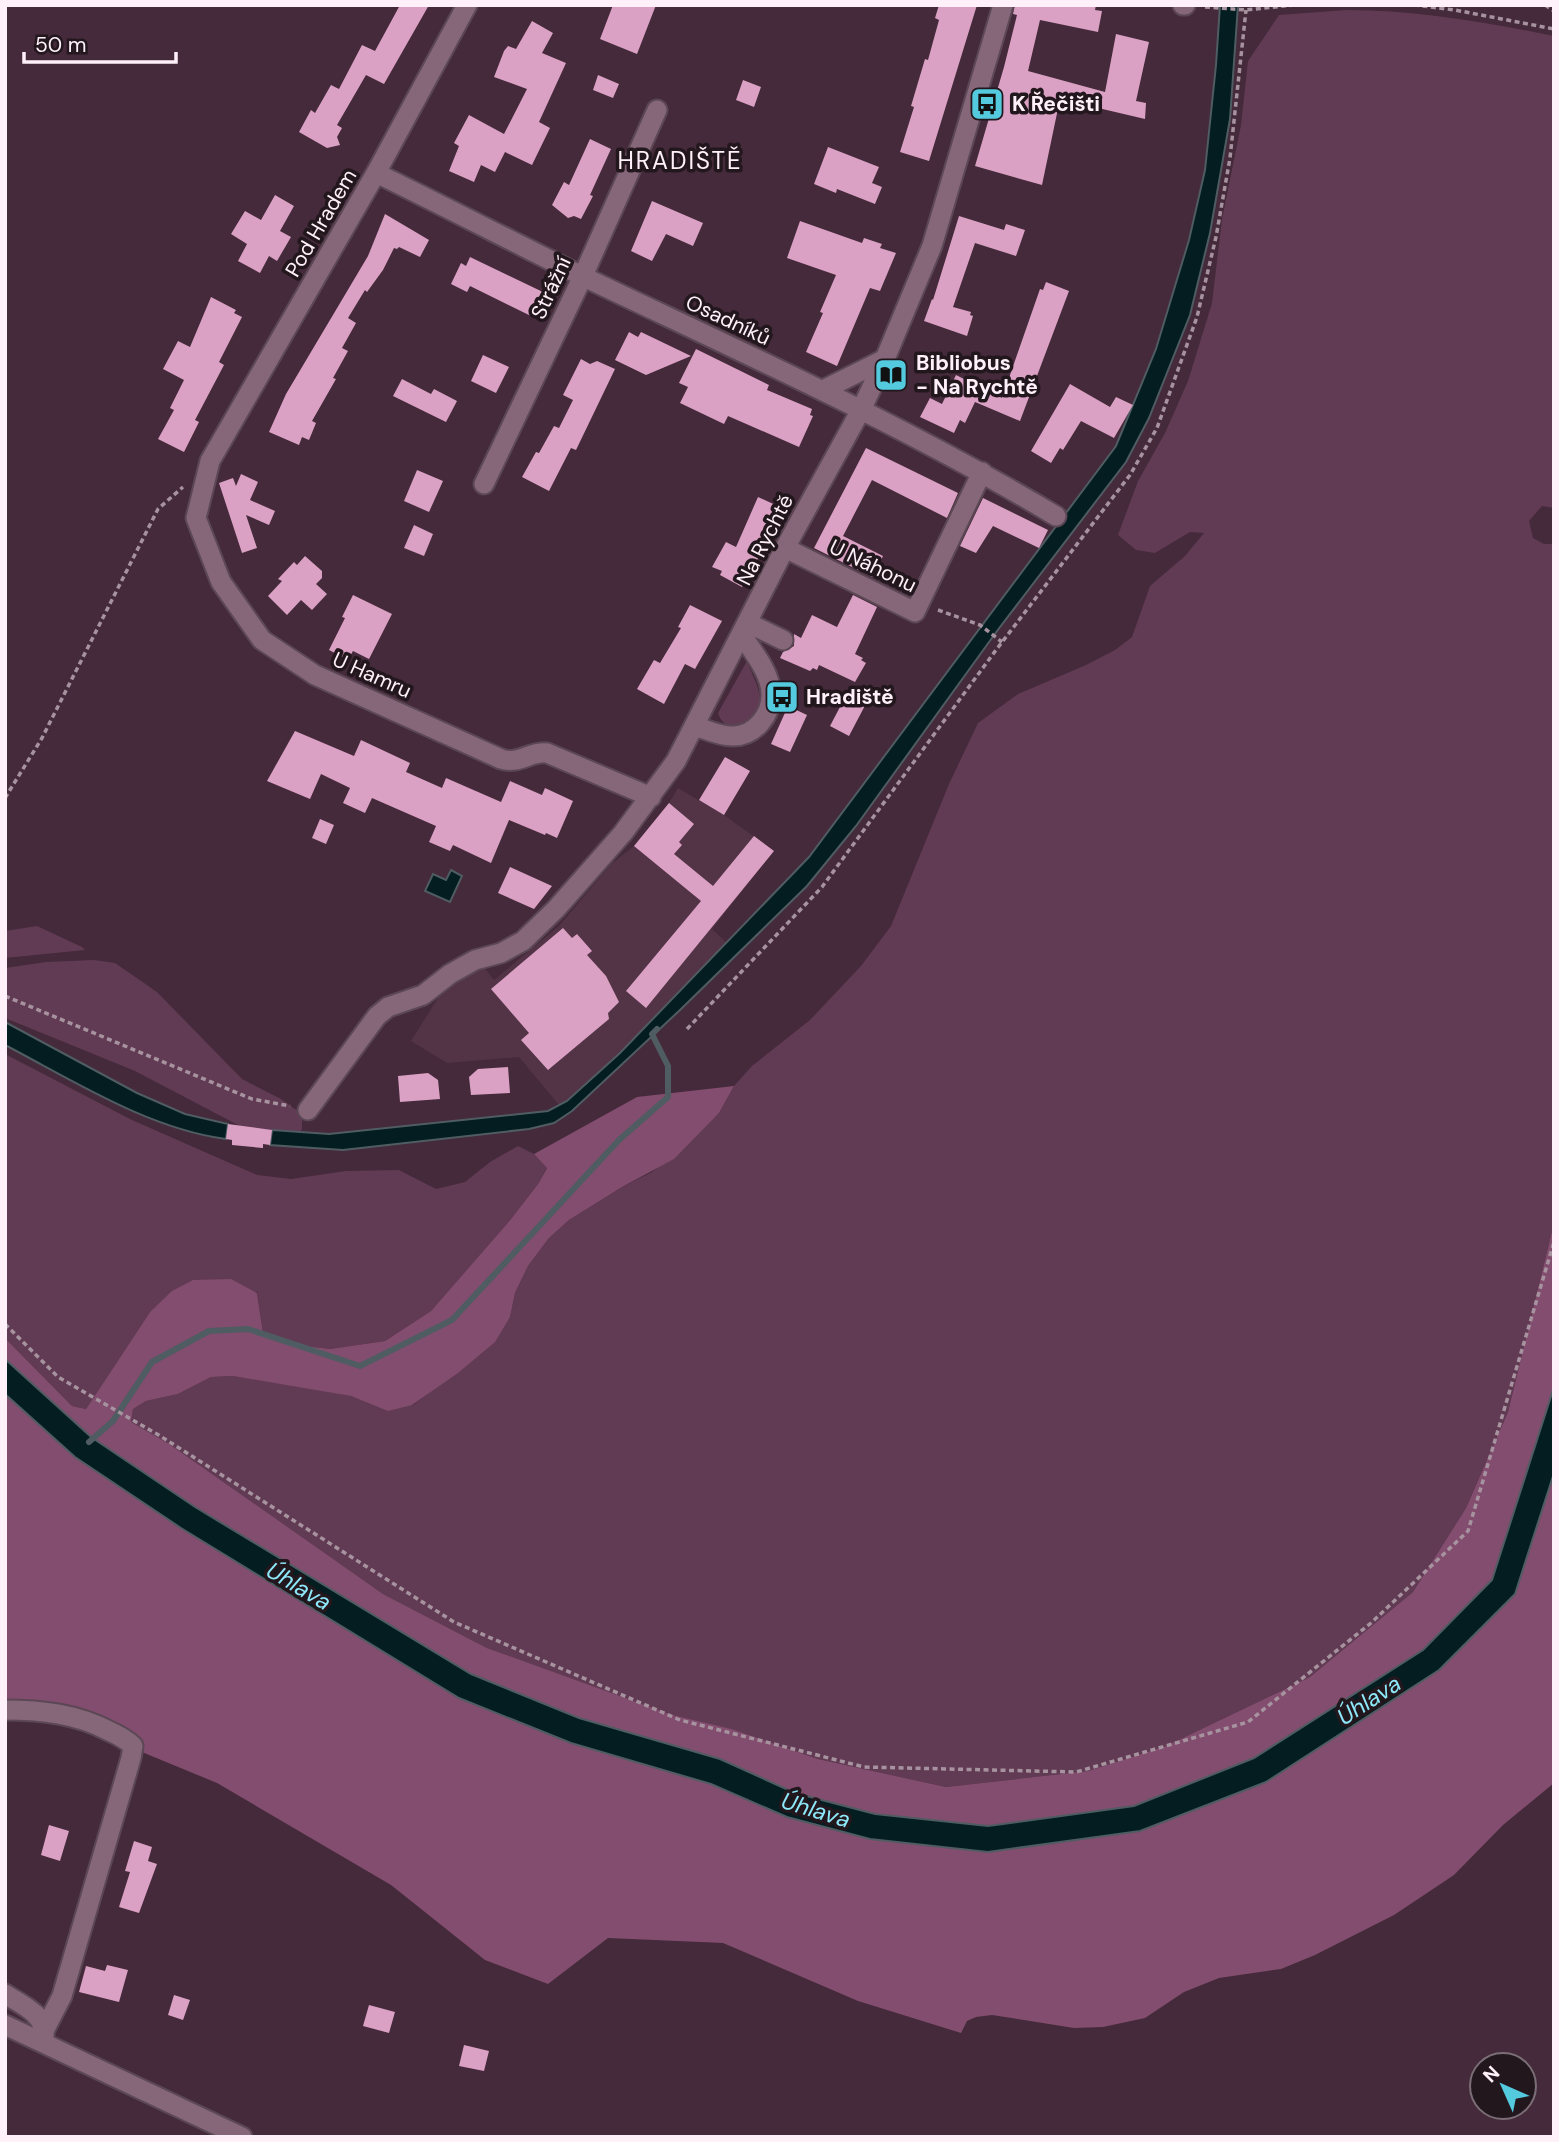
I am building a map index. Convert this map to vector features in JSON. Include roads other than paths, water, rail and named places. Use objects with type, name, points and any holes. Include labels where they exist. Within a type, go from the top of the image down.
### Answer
[{"type":"street","name":"Pod Hradem","points":[[210,461],[376,173],[467,5]]},
{"type":"street","name":"Na Rychtě","points":[[308,1110],[377,1016],[387,1007],[423,995],[466,965],[501,953],[523,941],[556,909],[651,797],[676,761],[785,548],[862,408],[885,359],[932,246],[1003,5]]},
{"type":"street","name":"Strážní","points":[[484,484],[583,276],[657,110]]},
{"type":"street","name":"Osadníků","points":[[376,173],[583,276],[862,408],[982,472],[1056,516]]},
{"type":"street","points":[[823,390],[885,359]]},
{"type":"street","name":"U Hamru","points":[[210,461],[196,518],[221,582],[261,640],[315,675],[501,759],[515,761],[539,752],[547,753],[651,797]]},
{"type":"street","name":"U Náhonu","points":[[785,548],[915,612],[982,472]]},
{"type":"street","points":[[745,629],[783,640]]},
{"type":"street","points":[[695,726],[732,737],[755,728],[768,712],[771,694],[767,678],[745,629]]},
{"type":"street","points":[[5,1710],[72,1716],[96,1724],[133,1746],[62,1996],[44,2037]]},
{"type":"street","points":[[5,1994],[37,2014],[44,2037]]},
{"type":"street","points":[[5,2025],[44,2037],[242,2137]]},
{"type":"water","points":[[1220,5],[1238,5],[1230,119],[1210,233],[1190,315],[1149,418],[1126,462],[997,631],[856,826],[807,886],[680,1010],[572,1111],[554,1123],[529,1129],[343,1150],[270,1145],[272,1130],[329,1134],[548,1111],[567,1101],[620,1053],[809,857],[1116,446],[1156,349],[1189,240],[1205,170]]},
{"type":"water","points":[[451,870],[462,876],[450,902],[425,891],[433,874],[446,880]]},
{"type":"water","points":[[5,1022],[137,1093],[185,1114],[228,1124],[226,1139],[169,1125],[85,1088],[5,1045]]},
{"type":"water","name":"Úhlava","points":[[5,1359],[91,1437],[195,1507],[471,1674],[579,1718],[720,1759],[795,1793],[875,1814],[988,1826],[1134,1806],[1254,1758],[1423,1650],[1492,1580],[1554,1387],[1554,1473],[1515,1594],[1439,1670],[1266,1782],[1140,1831],[988,1852],[870,1839],[787,1817],[711,1784],[571,1743],[459,1698],[181,1528],[75,1457],[5,1394]]},
{"type":"waterway","points":[[89,1442],[113,1421],[152,1362],[209,1331],[248,1329],[360,1366],[452,1320],[619,1140],[668,1097],[668,1066],[652,1034],[657,1029]]},
{"type":"place","name":"K Řečišti","points":[[987,104]]},
{"type":"place","name":"Bibliobus - Na Rychtě","points":[[891,375]]},
{"type":"place","name":"Hradiště","points":[[782,697]]},
{"type":"district","name":"HRADIŠTĚ","points":[[680,161]]}]
